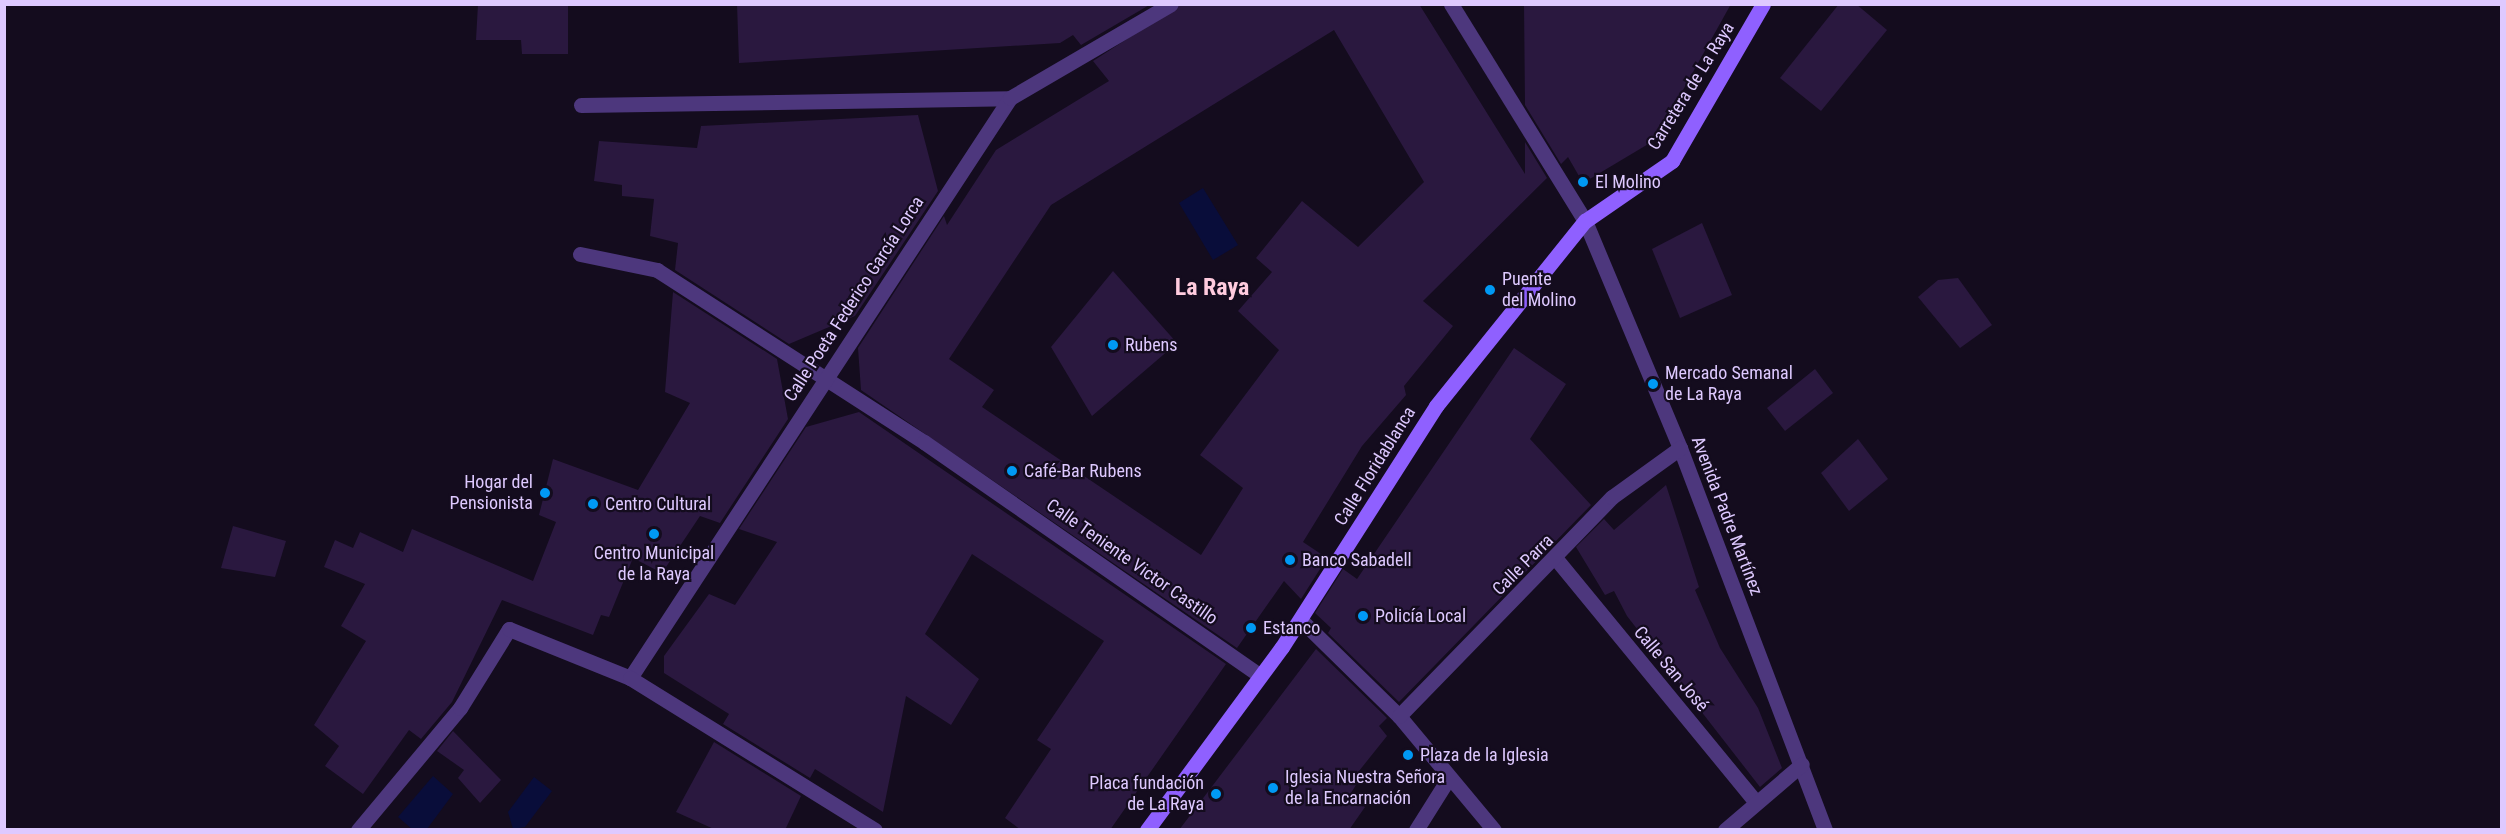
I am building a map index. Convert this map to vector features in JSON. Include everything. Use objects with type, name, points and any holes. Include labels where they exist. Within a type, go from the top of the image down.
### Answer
[{"type":"main road","name":"Carretera de La Raya","points":[[1586,220],[1672,161],[1763,4]]},
{"type":"main road","name":"Calle Floridablanca","points":[[1147,830],[1300,620],[1436,406],[1586,220]]},
{"type":"street","name":"Calle Poeta Federico García Lorca","points":[[630,678],[1010,98],[1171,4]]},
{"type":"street","name":"Avenida Padre Martínez","points":[[1451,4],[1586,220],[1680,448],[1802,764],[1825,830]]},
{"type":"street","points":[[581,105],[1010,98]]},
{"type":"street","name":"Calle Teniente Victor Castillo","points":[[580,254],[657,270],[824,380],[934,448],[1259,675]]},
{"type":"street","name":"Calle Parra","points":[[1399,716],[1557,560],[1612,497],[1680,448]]},
{"type":"street","name":"Calle San José","points":[[1557,560],[1756,802]]},
{"type":"street","points":[[1300,620],[1399,716],[1448,779],[1494,830]]},
{"type":"street","points":[[358,830],[460,708],[509,629],[630,678],[875,830]]},
{"type":"street","points":[[1725,830],[1802,764]]},
{"type":"street","points":[[1416,830],[1448,779]]},
{"type":"shaded area","points":[[1203,188],[1238,245],[1213,260],[1179,203]]},
{"type":"shaded area","points":[[433,776],[453,794],[427,829],[412,829],[398,817]]},
{"type":"shaded area","points":[[534,777],[552,791],[525,827],[513,829],[508,812]]},
{"type":"building","points":[[478,4],[568,4],[568,54],[522,54],[521,40],[476,40]]},
{"type":"building","points":[[737,4],[1151,4],[1081,45],[1073,35],[1060,43],[739,63]]},
{"type":"building","points":[[1181,4],[1419,4],[1525,174],[1525,142],[1547,178],[1423,301],[1453,326],[1404,386],[1406,395],[1362,446],[1303,542],[1327,558],[1301,599],[1284,581],[1237,648],[861,390],[858,348],[944,216],[947,225],[996,150],[1109,81],[1093,61]],"holes":[[[1334,30],[1424,182],[1358,247],[1302,201],[1256,258],[1272,272],[1238,311],[1279,350],[1200,455],[1243,488],[1201,555],[982,407],[994,390],[949,359],[1051,205]]]},
{"type":"building","points":[[1524,4],[1731,4],[1655,140],[1583,183],[1568,157],[1561,164],[1525,105]]},
{"type":"building","points":[[1839,4],[1856,4],[1887,30],[1821,111],[1780,78]]},
{"type":"building","points":[[918,115],[938,191],[855,316],[789,344],[675,270],[678,243],[650,236],[654,199],[622,196],[622,185],[594,181],[599,141],[697,148],[701,126]]},
{"type":"building","points":[[1702,223],[1732,295],[1680,318],[1652,249]]},
{"type":"building","name":"Rubens","points":[[1113,271],[1177,343],[1092,416],[1051,347]]},
{"type":"building","points":[[1958,278],[1992,325],[1960,348],[1918,297],[1938,280]]},
{"type":"building","points":[[673,292],[777,359],[788,419],[720,523],[700,516],[662,573],[633,558],[609,617],[601,615],[593,635],[502,600],[452,702],[421,739],[409,730],[363,794],[325,766],[339,746],[314,725],[366,641],[341,626],[365,584],[324,567],[335,540],[353,548],[360,532],[403,552],[412,529],[533,581],[556,522],[539,515],[553,459],[638,490],[690,403],[665,392]]},
{"type":"building","points":[[1514,348],[1566,384],[1530,439],[1591,505],[1399,702],[1328,633],[1331,628],[1315,613],[1343,569],[1357,579]]},
{"type":"building","points":[[1815,369],[1833,393],[1785,431],[1767,408]]},
{"type":"building","points":[[859,412],[1226,664],[1110,830],[1021,830],[1005,818],[1051,749],[1037,740],[1104,641],[972,554],[925,634],[979,679],[951,725],[906,696],[883,812],[815,769],[810,778],[723,724],[729,714],[664,673],[664,656],[709,594],[735,605],[777,542],[739,529],[806,427]]},
{"type":"building","points":[[1858,439],[1888,479],[1849,511],[1821,473]]},
{"type":"building","points":[[1666,485],[1699,587],[1695,590],[1720,648],[1758,708],[1782,768],[1760,787],[1627,616],[1614,591],[1605,595],[1576,547],[1604,519],[1614,530]]},
{"type":"building","points":[[233,526],[286,541],[275,577],[221,568]]},
{"type":"building","points":[[1316,649],[1387,718],[1379,726],[1387,736],[1351,781],[1356,785],[1349,796],[1365,807],[1349,830],[1179,830]]},
{"type":"building","points":[[453,731],[501,780],[480,803],[458,778],[464,770],[437,751]]},
{"type":"building","points":[[714,742],[801,796],[785,830],[716,830],[676,812]]},
{"type":"place","name":"El Molino","points":[[1583,182]]},
{"type":"place","name":"Puente del Molino","points":[[1490,290]]},
{"type":"place","name":"Rubens","points":[[1113,345]]},
{"type":"place","name":"Mercado Semanal de La Raya","points":[[1653,384]]},
{"type":"place","name":"Café-Bar Rubens","points":[[1012,471]]},
{"type":"place","name":"Hogar del Pensionista","points":[[545,493]]},
{"type":"place","name":"Centro Cultural","points":[[593,504]]},
{"type":"place","name":"Centro Municipal de la Raya","points":[[654,534]]},
{"type":"place","name":"Banco Sabadell","points":[[1290,560]]},
{"type":"place","name":"Policía Local","points":[[1363,616]]},
{"type":"place","name":"Estanco","points":[[1251,628]]},
{"type":"place","name":"Plaza de la Iglesia","points":[[1408,755]]},
{"type":"place","name":"Iglesia Nuestra Señora de la Encarnación","points":[[1273,788]]},
{"type":"place","name":"Placa fundación de La Raya","points":[[1216,794]]},
{"type":"district","name":"La Raya","points":[[1212,288]]}]
